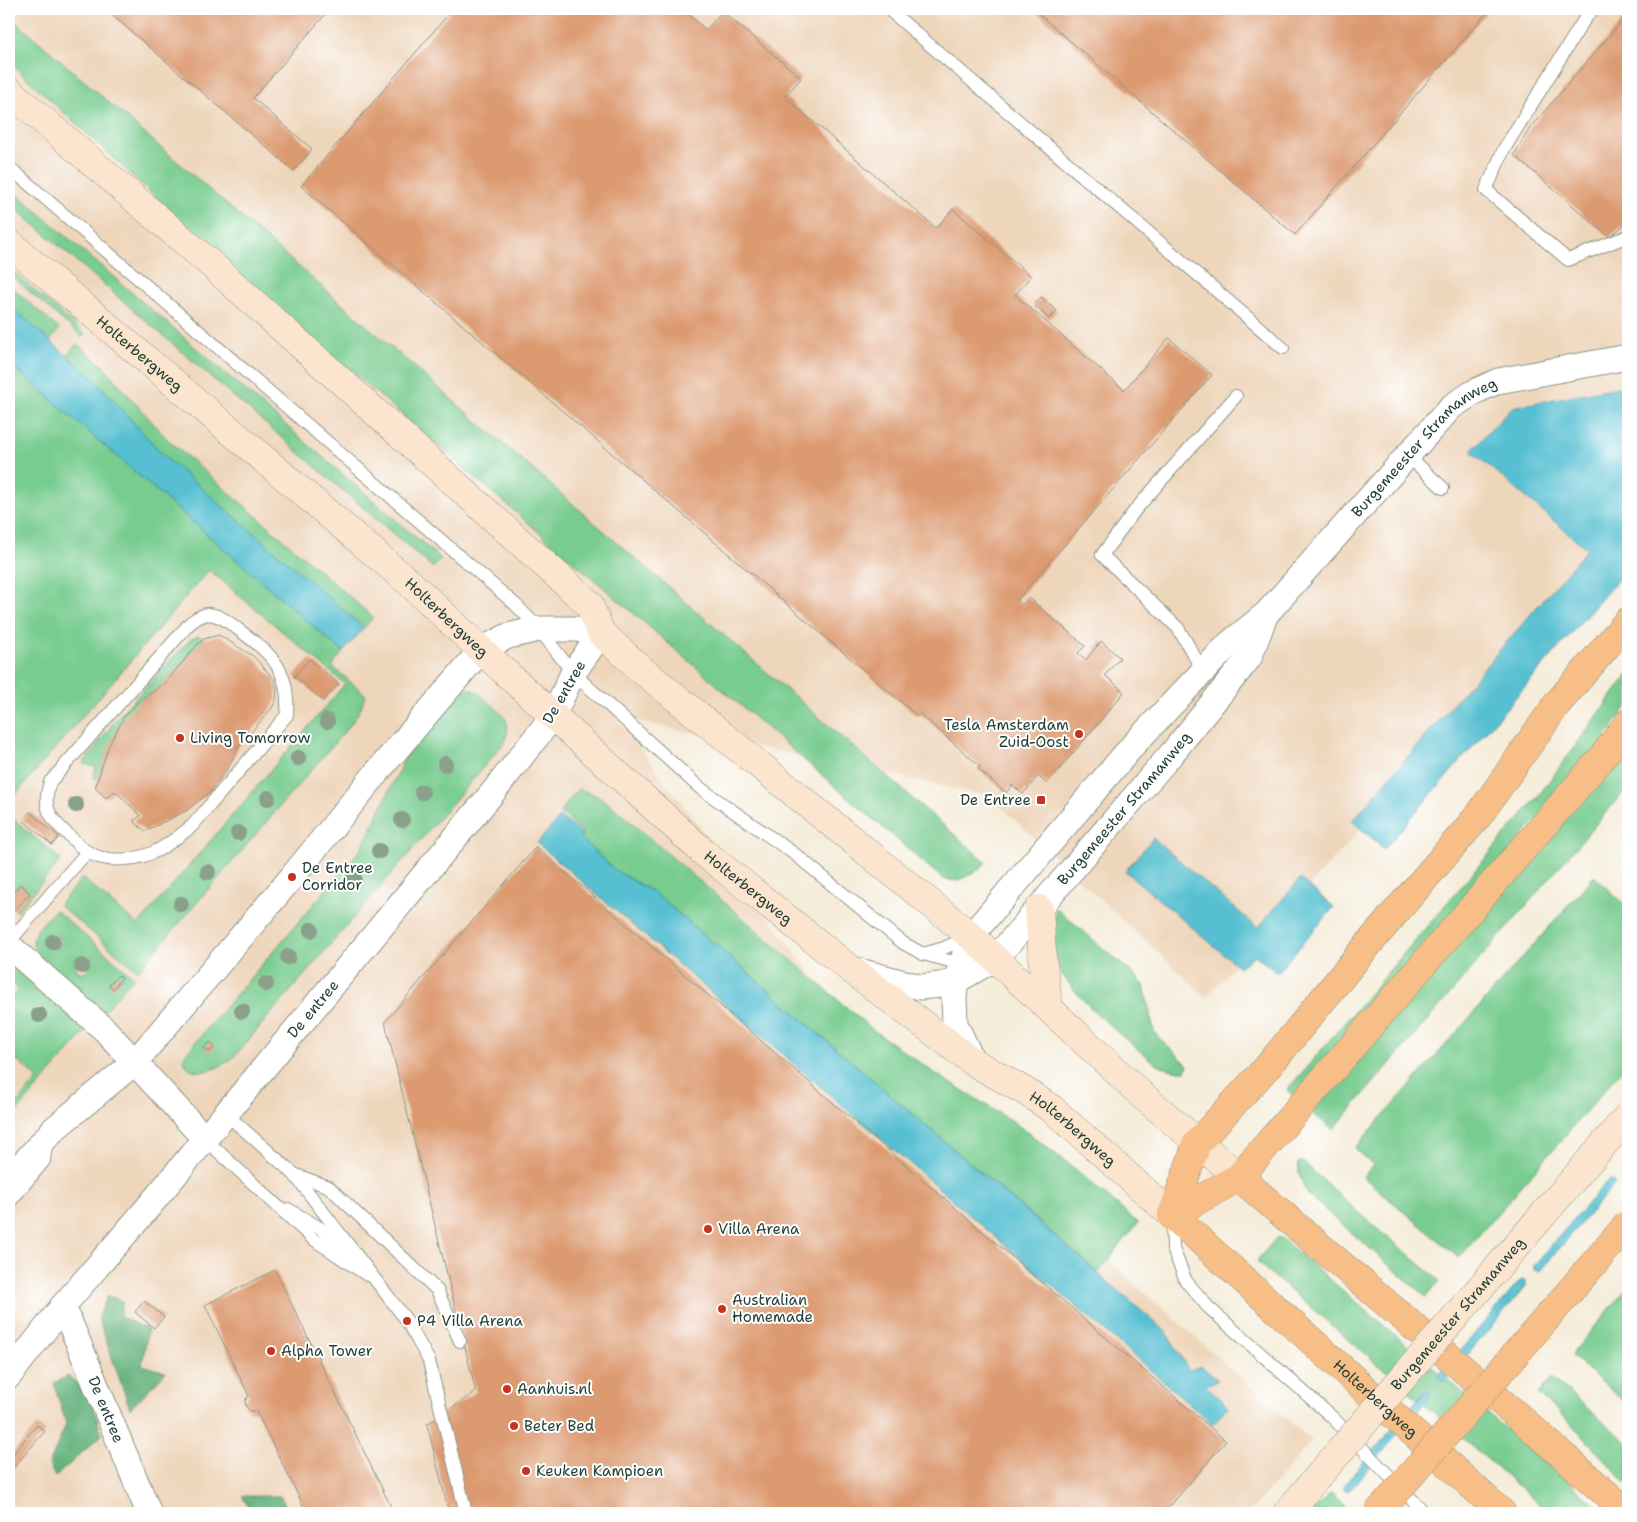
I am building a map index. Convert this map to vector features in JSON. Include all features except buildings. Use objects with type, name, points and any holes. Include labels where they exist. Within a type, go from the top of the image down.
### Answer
[{"type":"main road","points":[[9,91],[213,266],[589,604],[601,633],[643,671],[971,936],[1144,1097],[1519,1417],[1628,1513]]},
{"type":"main road","name":"Holterbergweg","points":[[9,244],[412,585],[701,850],[849,968],[973,1062],[1024,1090],[1052,1110],[1172,1215],[1502,1513]]},
{"type":"main road","points":[[1172,1215],[1197,1143],[1270,1064],[1360,954],[1479,815],[1557,704],[1628,621]]},
{"type":"main road","points":[[1172,1215],[1239,1177],[1595,766],[1628,723]]},
{"type":"main road","points":[[1039,909],[1043,966],[1049,1008]]},
{"type":"main road","name":"Burgemeester Stramanweg","points":[[1295,1504],[1628,1116]]},
{"type":"main road","points":[[1378,1513],[1628,1224]]},
{"type":"street","name":"Burgemeester Stramanweg","points":[[973,1062],[955,1024],[954,998],[959,972],[971,936],[1134,744],[1229,644],[1266,614],[1451,407],[1474,392],[1498,381],[1628,357]]},
{"type":"street","name":"Burgemeester Stramanweg","points":[[849,968],[920,987],[940,985],[959,972],[996,958],[1173,752],[1249,658],[1266,614]]},
{"type":"street","points":[[9,1179],[54,1130],[135,1062],[481,650],[508,636],[539,629],[576,629],[601,633]]},
{"type":"street","name":"De entree","points":[[9,1376],[63,1306],[226,1114],[494,791],[553,716],[573,673],[601,633]]},
{"type":"street","points":[[9,946],[105,1030],[205,1139]]},
{"type":"street","name":"De entree","points":[[63,1306],[149,1513]]},
{"type":"lane","points":[[888,9],[1283,348]]},
{"type":"lane","points":[[1593,9],[1584,20],[1504,149],[1486,190],[1568,260],[1628,236]]},
{"type":"lane","points":[[9,167],[516,605],[539,629],[573,673],[700,788],[796,855],[903,943],[959,972]]},
{"type":"lane","points":[[1203,671],[1178,628],[1102,556],[1136,509],[1236,396]]},
{"type":"lane","points":[[1408,456],[1444,488]]},
{"type":"lane","points":[[206,614],[220,616],[261,646],[278,667],[287,690],[287,716],[192,826],[159,850],[121,859],[102,858],[87,852],[56,823],[50,814],[46,804],[50,782],[190,624],[206,614]]},
{"type":"lane","points":[[9,942],[87,852]]},
{"type":"lane","points":[[923,954],[944,948],[971,936]]},
{"type":"lane","points":[[226,1114],[294,1174],[407,1321],[429,1361],[466,1513]]},
{"type":"lane","points":[[9,1203],[44,1161],[47,1138]]},
{"type":"lane","points":[[205,1139],[269,1198],[320,1228],[375,1281]]},
{"type":"lane","points":[[294,1174],[329,1187],[438,1290],[460,1341]]},
{"type":"lane","points":[[1172,1215],[1173,1249],[1186,1281],[1208,1307],[1332,1417],[1425,1513]]},
{"type":"shaded area","points":[[9,9],[1628,9],[1628,530],[1399,788],[1206,997],[989,796],[616,717],[868,1047],[1312,1441],[1249,1513],[9,1513]]},
{"type":"green space","points":[[9,16],[986,862],[980,869],[958,881],[943,879],[259,292],[9,62]]},
{"type":"green space","points":[[9,187],[441,559],[433,568],[9,203]]},
{"type":"green space","points":[[9,268],[85,334],[82,337],[9,274]]},
{"type":"green space","points":[[9,285],[59,329],[50,341],[9,305]]},
{"type":"green space","points":[[77,344],[102,365],[167,439],[373,617],[364,628],[164,456],[96,381],[67,355]]},
{"type":"green space","points":[[9,363],[343,652],[332,666],[366,695],[359,712],[351,724],[138,971],[59,905],[82,878],[138,925],[345,684],[209,570],[9,802]]},
{"type":"green space","points":[[199,636],[204,639],[171,676],[139,702],[124,719],[109,748],[98,779],[93,778],[96,767],[83,764],[121,713],[191,639]]},
{"type":"green space","points":[[1628,674],[1628,705],[1599,747],[1297,1099],[1287,1090],[1536,799]]},
{"type":"green space","points":[[470,689],[479,693],[505,718],[508,729],[504,743],[233,1058],[207,1071],[193,1070],[187,1067],[183,1060],[186,1053],[361,849],[409,750],[461,691]]},
{"type":"green space","points":[[1628,742],[1628,787],[1333,1130],[1311,1112]]},
{"type":"green space","points":[[578,789],[598,796],[612,806],[873,1030],[933,1072],[1015,1123],[1074,1168],[1138,1223],[1098,1273],[656,894],[616,871],[580,838],[582,831],[560,812]]},
{"type":"green space","points":[[9,815],[61,860],[17,912],[15,910],[30,893],[20,884],[9,897]]},
{"type":"green space","points":[[1594,876],[1628,907],[1628,1063],[1459,1258],[1363,1177],[1373,1165],[1355,1148]]},
{"type":"green space","points":[[1056,908],[1144,985],[1154,1031],[1188,1065],[1186,1071],[1169,1069],[1152,1061],[1098,1015],[1071,987],[1062,973],[1054,954],[1053,934]]},
{"type":"green space","points":[[55,910],[134,977],[104,1011],[35,951],[33,939],[35,934]],"holes":[[[53,936],[58,937],[60,941],[60,945],[54,949],[50,948],[47,944],[48,939]],[[82,960],[88,963],[89,967],[83,973],[79,972],[76,968],[76,964]]]},
{"type":"green space","points":[[9,964],[86,1031],[9,1121],[9,1113],[38,1079],[9,1053],[9,996],[16,995],[17,991],[15,985],[9,984]],"holes":[[[36,1008],[43,1009],[45,1017],[40,1021],[35,1020],[33,1015]]]},
{"type":"green space","points":[[1299,1162],[1303,1162],[1357,1211],[1440,1281],[1426,1297],[1308,1195],[1299,1174]]},
{"type":"green space","points":[[1277,1237],[1281,1238],[1605,1513],[1549,1513],[1258,1263],[1258,1259]]},
{"type":"green space","points":[[1628,1287],[1628,1405],[1571,1355]]},
{"type":"green space","points":[[107,1296],[123,1301],[120,1316],[148,1330],[142,1365],[166,1372],[130,1409],[98,1318]]},
{"type":"green space","points":[[68,1376],[89,1392],[102,1435],[55,1477],[49,1465],[66,1424],[54,1383]]},
{"type":"green space","points":[[1552,1378],[1628,1443],[1628,1485],[1567,1419],[1538,1394]]},
{"type":"green space","points":[[1330,1492],[1345,1506],[1340,1513],[1312,1513]]},
{"type":"green space","points":[[242,1496],[280,1496],[290,1513],[252,1513]]},
{"type":"water","points":[[9,305],[96,381],[164,456],[364,628],[343,652],[9,363]]},
{"type":"water","points":[[1628,385],[1628,568],[1384,849],[1352,821],[1587,549],[1471,451],[1512,407]]},
{"type":"water","points":[[560,817],[581,833],[580,838],[616,871],[656,894],[1165,1331],[1189,1370],[1201,1366],[1218,1380],[1206,1385],[1228,1407],[1213,1424],[537,843]]},
{"type":"water","points":[[1153,838],[1258,928],[1300,879],[1334,907],[1277,973],[1255,955],[1239,967],[1125,871]]},
{"type":"water","points":[[1610,1179],[1614,1182],[1614,1185],[1540,1271],[1534,1270],[1534,1265]]},
{"type":"water","points":[[1520,1281],[1526,1281],[1526,1286],[1446,1380],[1440,1379],[1439,1375]]},
{"type":"water","points":[[1424,1392],[1430,1392],[1430,1397],[1350,1490],[1344,1490],[1343,1486]]},
{"type":"place","name":"Tesla Amsterdam Zuid-Oost","points":[[1079,734]]},
{"type":"place","name":"Living Tomorrow","points":[[180,738]]},
{"type":"place","name":"De Entree","points":[[1041,800]]},
{"type":"place","name":"De Entree Corridor","points":[[292,877]]},
{"type":"place","name":"Villa Arena","points":[[708,1229]]},
{"type":"place","name":"Australian Homemade","points":[[722,1309]]},
{"type":"place","name":"P4 Villa Arena","points":[[407,1321]]},
{"type":"place","name":"Alpha Tower","points":[[271,1351]]},
{"type":"place","name":"Aanhuis.nl","points":[[507,1389]]},
{"type":"place","name":"Beter Bed","points":[[514,1426]]},
{"type":"place","name":"Keuken Kampioen","points":[[526,1471]]}]
